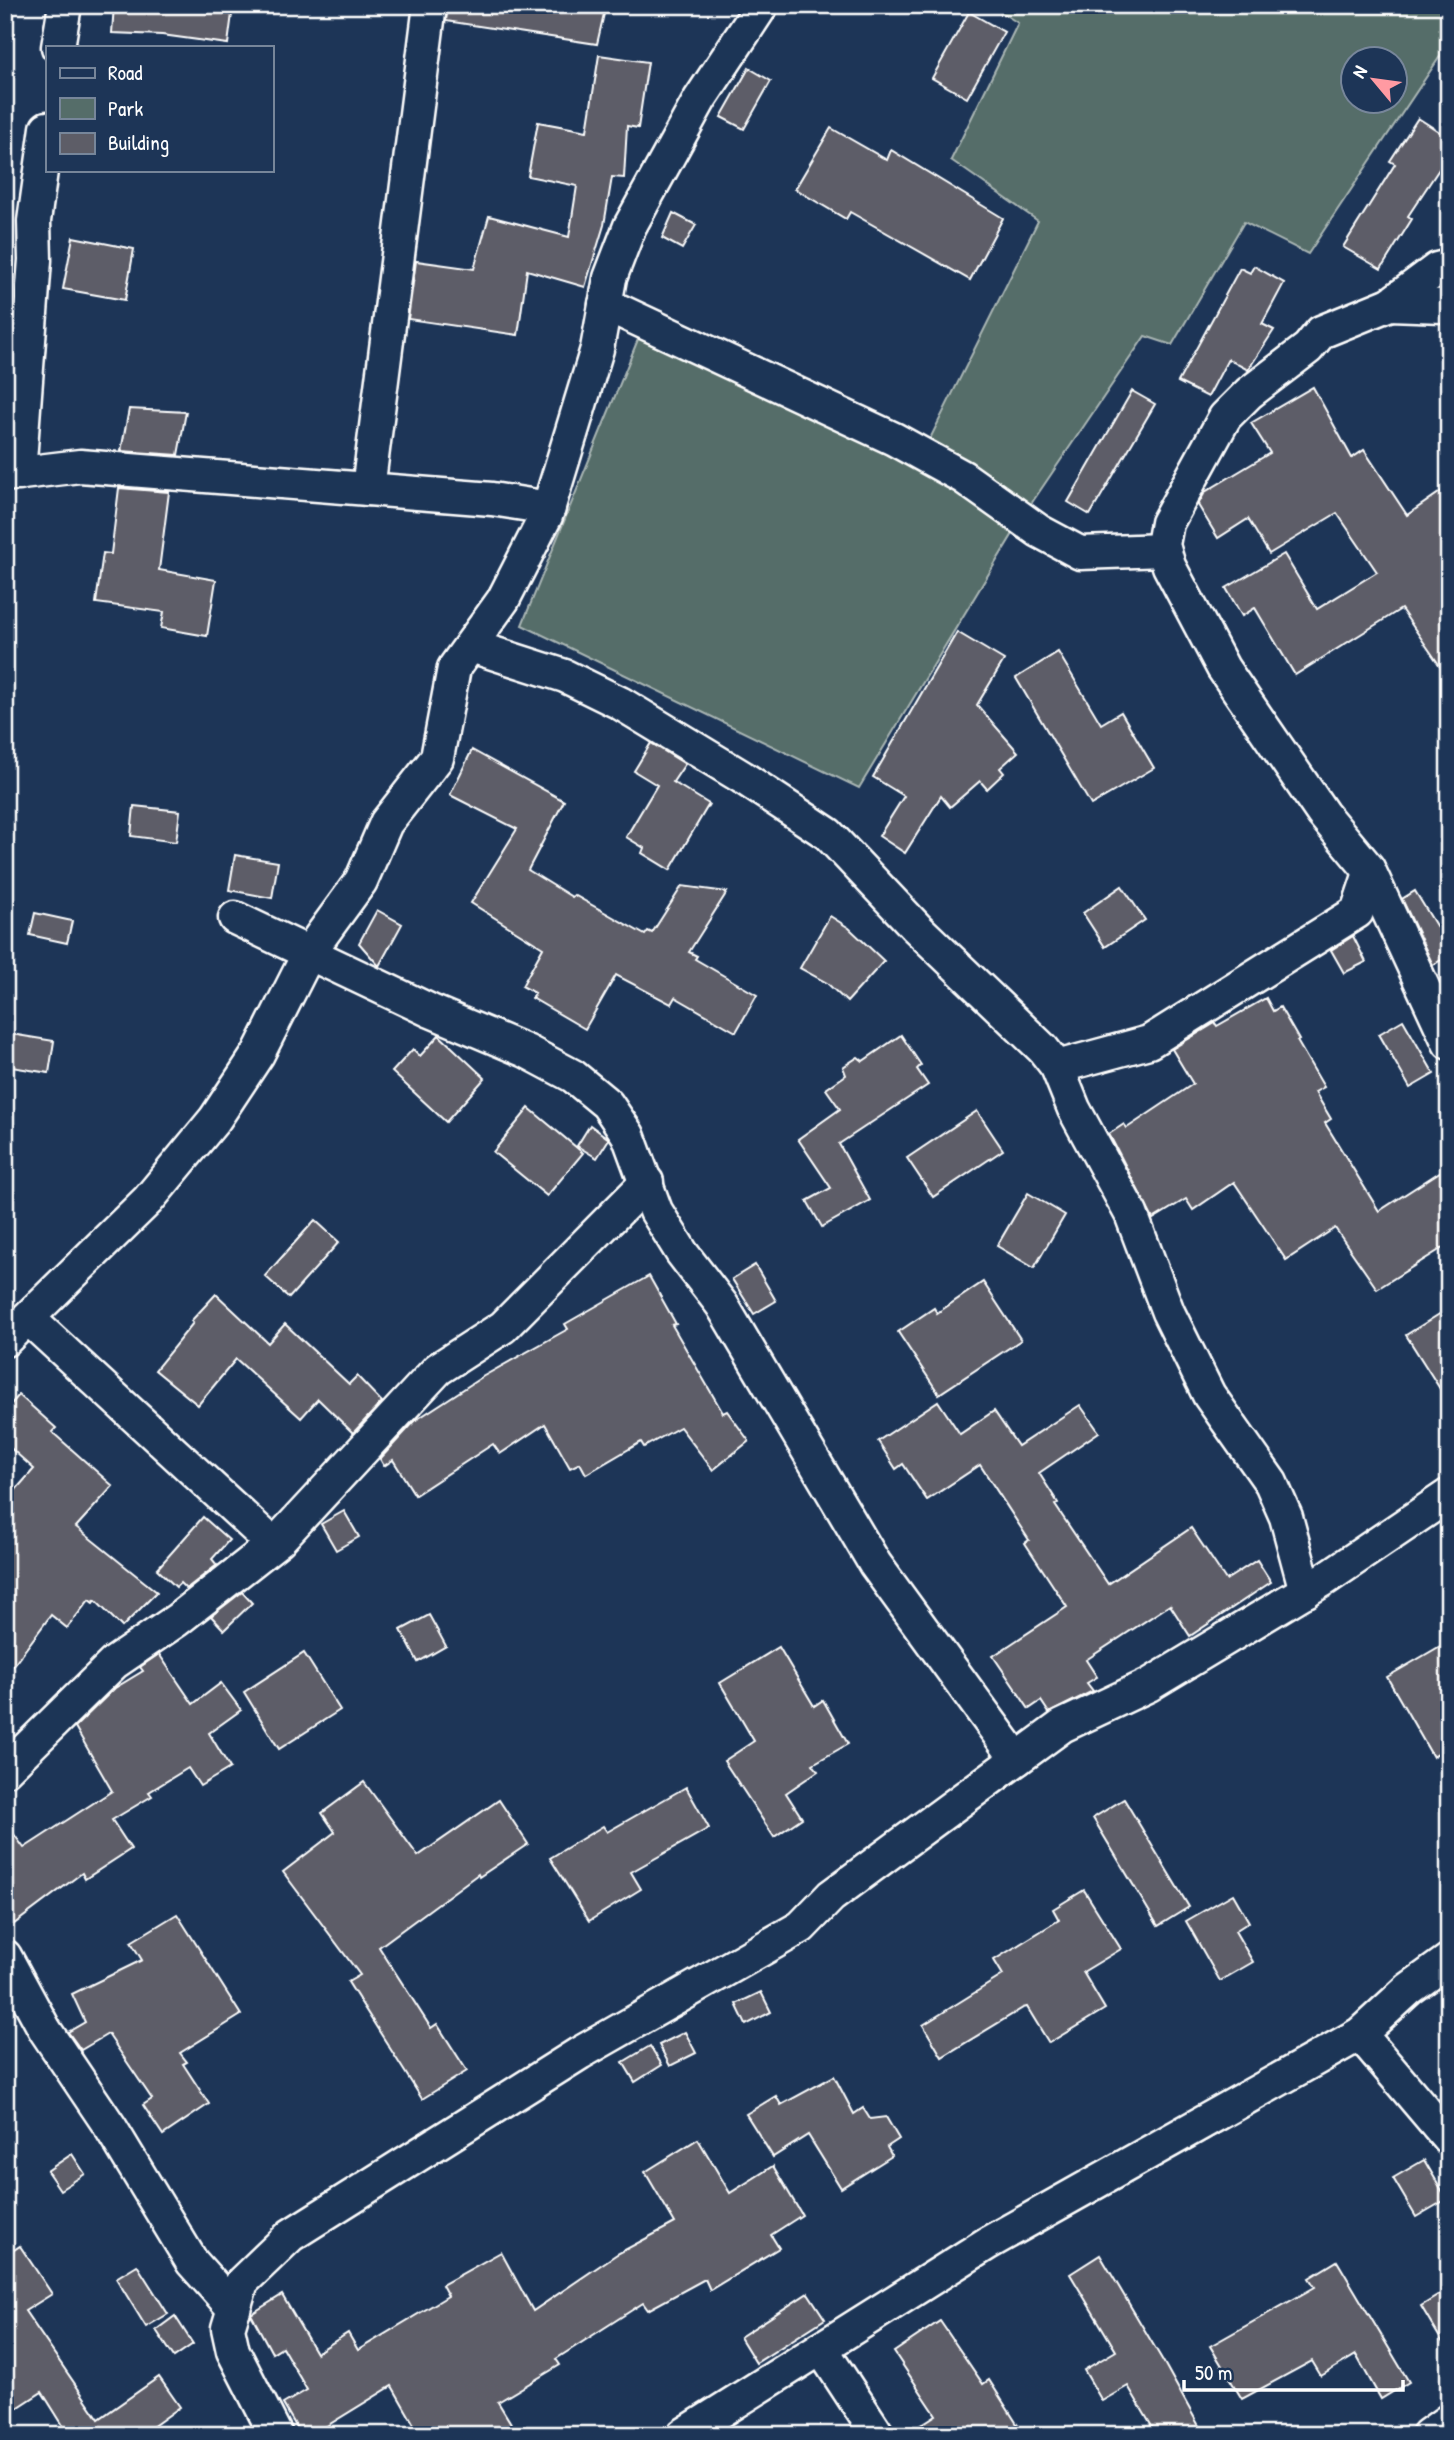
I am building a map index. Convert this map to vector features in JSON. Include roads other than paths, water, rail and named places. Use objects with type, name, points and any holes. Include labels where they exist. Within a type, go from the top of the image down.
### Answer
[{"type":"street","points":[[58,46],[65,5]]},
{"type":"street","points":[[368,489],[430,5]]},
{"type":"street","points":[[5,1340],[148,1200],[215,1119],[258,1055],[310,951],[361,880],[386,823],[437,758],[454,668],[503,600],[549,508],[597,349],[610,278],[630,226],[700,99],[762,5]]},
{"type":"street","points":[[46,135],[34,221],[35,260],[12,475],[80,466],[492,499],[549,508]]},
{"type":"street","points":[[1445,1025],[1370,873],[1323,814],[1223,668],[1169,566],[1164,550],[1167,523],[1225,418],[1249,393],[1308,348],[1321,332],[1391,304],[1437,269],[1449,266]]},
{"type":"street","points":[[1391,304],[1447,303]]},
{"type":"street","points":[[606,304],[894,439],[963,477],[1039,531],[1080,553],[1164,550]]},
{"type":"street","points":[[471,646],[565,676],[620,704],[752,783],[828,834],[1057,1067],[1074,1109],[1131,1214],[1168,1312],[1209,1395],[1271,1483],[1286,1517],[1306,1591]]},
{"type":"street","points":[[1057,1067],[1149,1042],[1357,912],[1370,873]]},
{"type":"street","points":[[1357,912],[1395,926]]},
{"type":"street","points":[[234,918],[310,951],[431,1011],[526,1051],[573,1076],[607,1104],[628,1135],[656,1211],[682,1253],[722,1305],[875,1564],[1017,1759]]},
{"type":"street","points":[[5,1770],[114,1663],[177,1620],[274,1544],[438,1369],[503,1327],[647,1182]]},
{"type":"street","points":[[29,1319],[274,1544]]},
{"type":"street","points":[[276,2435],[233,2351],[228,2328],[242,2282],[291,2235],[580,2053],[801,1927],[831,1896],[1062,1726],[1150,1685],[1306,1591],[1449,1495]]},
{"type":"street","points":[[5,1956],[45,2031],[111,2128],[192,2262],[234,2309]]},
{"type":"street","points":[[683,2435],[988,2244],[1360,2034],[1409,1989],[1449,1960]]},
{"type":"street","points":[[1360,2034],[1449,2139]]},
{"type":"street","points":[[821,2348],[878,2435]]},
{"type":"street","points":[[1428,2435],[1449,2420]]}]
